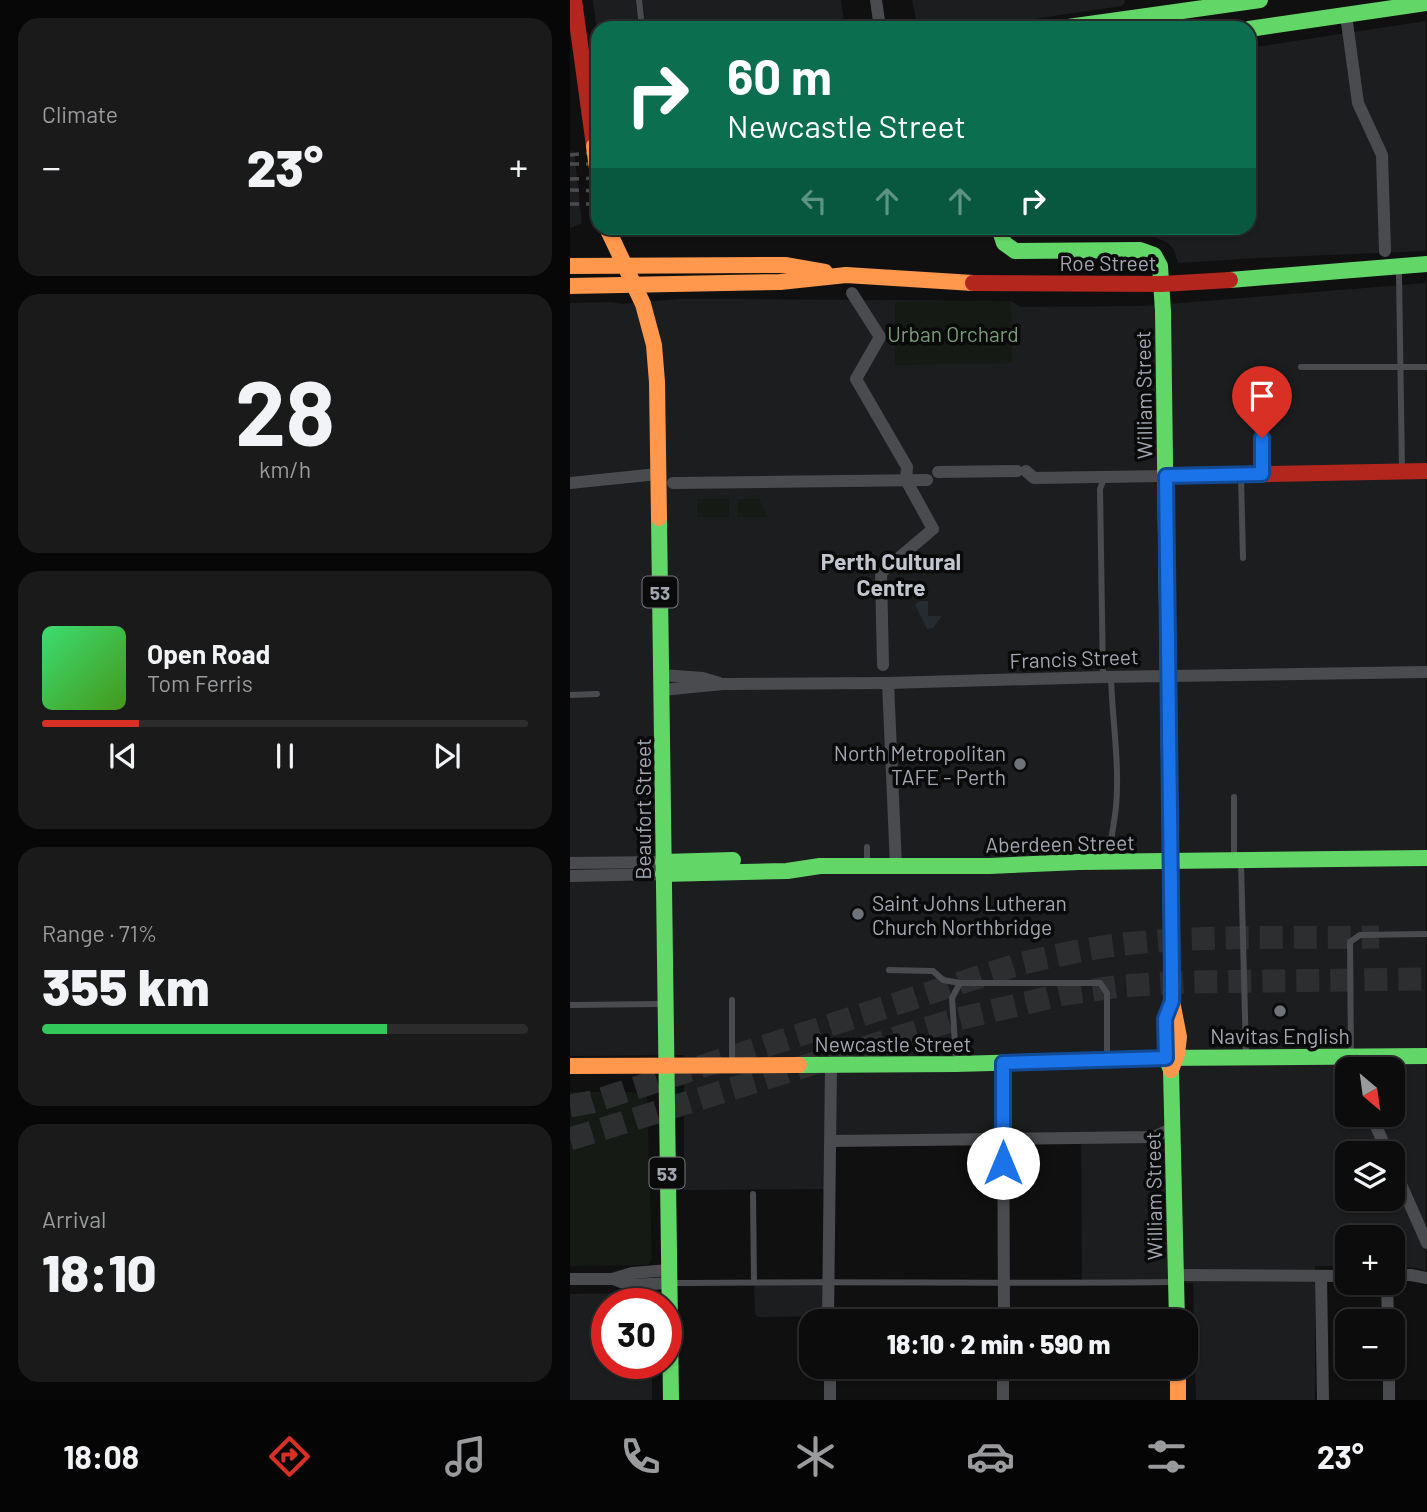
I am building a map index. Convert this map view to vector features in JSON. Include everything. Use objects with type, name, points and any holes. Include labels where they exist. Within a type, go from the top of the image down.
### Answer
[{"type":"main road","points":[[574,0],[584,93]]},
{"type":"main road","points":[[1142,20],[1260,0]]},
{"type":"main road","points":[[1256,28],[1426,3]]},
{"type":"main road","points":[[570,111],[591,109]]},
{"type":"main road","name":"Beaufort Street","points":[[610,235],[643,304],[653,345],[657,382],[671,1400]]},
{"type":"main road","name":"William Street","points":[[1001,235],[1004,243],[1015,251],[1140,250],[1154,255],[1160,266],[1166,476],[1172,1001],[1165,1019],[1172,1062],[1177,1309]]},
{"type":"main road","name":"Roe Street","points":[[570,266],[785,265],[846,275],[970,283],[1162,284],[1426,264]]},
{"type":"main road","name":"Roe Street","points":[[1370,270],[1399,274],[1426,273]]},
{"type":"main road","name":"Roe Street","points":[[570,286],[780,282],[846,275]]},
{"type":"main road","points":[[1166,476],[1426,471]]},
{"type":"main road","name":"Aberdeen Street","points":[[663,868],[787,859],[820,866],[896,866],[1426,858]]},
{"type":"main road","name":"Newcastle Street","points":[[1405,1058],[1426,1056]]},
{"type":"main road","name":"Newcastle Street","points":[[830,1070],[956,1064],[1003,1067],[1107,1059],[1335,1064]]},
{"type":"main road","name":"Newcastle Street","points":[[570,1077],[665,1071],[1003,1067],[1246,1059],[1335,1063]]},
{"type":"main road","name":"Newcastle Street","points":[[1405,1065],[1426,1066]]},
{"type":"main road","name":"Newcastle Street","points":[[570,1066],[665,1071]]},
{"type":"main road","points":[[1178,1379],[1178,1400]]},
{"type":"street","points":[[876,0],[879,21]]},
{"type":"street","points":[[1373,0],[1404,6]]},
{"type":"street","points":[[1346,15],[1358,103],[1382,155],[1385,251]]},
{"type":"street","points":[[852,293],[880,337],[856,379],[907,467],[906,480],[933,529],[881,573],[883,665]]},
{"type":"street","points":[[673,483],[906,480],[1022,471],[1034,478],[1166,476]]},
{"type":"street","points":[[570,483],[658,474]]},
{"type":"street","name":"Francis Street","points":[[662,682],[888,683],[1107,676],[1426,673]]},
{"type":"street","points":[[888,683],[896,866]]},
{"type":"street","name":"Aberdeen Street","points":[[570,863],[663,868]]},
{"type":"street","name":"Aberdeen Street","points":[[570,876],[663,868]]},
{"type":"street","points":[[1003,1067],[1003,1309]]},
{"type":"street","points":[[828,1309],[832,1141],[830,1070]]},
{"type":"street","points":[[832,1141],[1154,1137],[1173,1128]]},
{"type":"street","points":[[1405,1194],[1426,1243]]},
{"type":"street","points":[[570,1279],[612,1279],[632,1273],[669,1276]]},
{"type":"street","points":[[1405,1275],[1426,1278]]},
{"type":"street","points":[[1176,1278],[1335,1276]]},
{"type":"street","points":[[1321,1277],[1323,1400]]},
{"type":"street","points":[[830,1379],[830,1400]]},
{"type":"street","points":[[1003,1379],[1003,1400]]},
{"type":"street","points":[[1389,1379],[1389,1400]]},
{"type":"lane","points":[[639,0],[641,21]]},
{"type":"lane","points":[[1142,20],[1185,19],[1209,15]]},
{"type":"lane","points":[[1142,20],[1165,21]]},
{"type":"lane","points":[[1399,274],[1402,471]]},
{"type":"lane","points":[[1301,367],[1426,367]]},
{"type":"lane","points":[[1262,416],[1262,474]]},
{"type":"lane","points":[[1241,475],[1243,558]]},
{"type":"lane","points":[[1105,476],[1100,489],[1107,676],[1116,771],[1109,862]]},
{"type":"lane","points":[[570,695],[597,694]]},
{"type":"lane","points":[[1234,797],[1246,1059]]},
{"type":"lane","points":[[867,847],[867,866]]},
{"type":"lane","points":[[1353,1057],[1350,942],[1360,935],[1426,934]]},
{"type":"lane","points":[[889,970],[933,971],[943,980],[960,983],[1100,983],[1107,993],[1107,1059]]},
{"type":"lane","points":[[956,1064],[952,998],[960,983]]},
{"type":"lane","points":[[731,1070],[732,1000]]},
{"type":"lane","points":[[570,1005],[664,1004]]},
{"type":"lane","points":[[753,1194],[754,1281]]},
{"type":"lane","points":[[669,1276],[754,1281],[1004,1283],[1176,1278]]},
{"type":"shaded area","points":[[593,0],[841,0],[844,21],[596,21]]},
{"type":"shaded area","points":[[912,0],[1125,0],[1122,6],[1019,21],[916,20]]},
{"type":"shaded area","points":[[1426,21],[1426,251],[1178,263],[1174,250],[1168,243],[1150,235],[1256,235],[1256,47]]},
{"type":"shaded area","points":[[574,151],[582,223],[570,227],[570,152]]},
{"type":"shaded area","points":[[1020,235],[1150,235],[1024,237]]},
{"type":"shaded area","points":[[1426,283],[1426,1271],[1405,1268],[1405,1225],[1335,1225],[1335,1266],[1315,1266],[1315,1400],[1196,1400],[1198,1309],[1194,1309],[1193,1283],[1082,1285],[1081,1138],[825,1141],[825,1189],[684,1190],[684,1055],[570,1056],[570,303],[621,304],[678,299],[1011,301],[1021,307],[1144,306]]},
{"type":"shaded area","points":[[928,601],[928,616],[942,616],[933,628],[927,629],[915,604]]},
{"type":"shaded area","points":[[827,1280],[827,1309],[799,1309],[799,1316],[758,1317],[755,1314],[754,1281]]},
{"type":"shaded area","points":[[570,1294],[591,1294],[591,1379],[652,1379],[652,1400],[570,1400]]},
{"type":"green space","name":"Urban Orchard","points":[[1011,301],[1012,363],[895,365],[895,302]]},
{"type":"green space","points":[[697,499],[729,499],[729,517],[697,517]]},
{"type":"green space","points":[[738,499],[759,499],[767,517],[737,517]]},
{"type":"green space","points":[[570,1092],[632,1092],[647,1096],[652,1258],[648,1265],[570,1266]]},
{"type":"tunnel","points":[[570,1106],[592,1102],[1019,964],[1058,955],[1124,944],[1187,939],[1379,937]]},
{"type":"tunnel","points":[[570,1139],[954,1020],[1064,994],[1122,986],[1187,982],[1427,979]]},
{"type":"railway","points":[[570,155],[591,153]]},
{"type":"railway","points":[[570,164],[591,164]]},
{"type":"railway","points":[[570,179],[591,178]]},
{"type":"railway","points":[[570,190],[591,191]]},
{"type":"railway","points":[[570,204],[591,204]]},
{"type":"traffic: fast","points":[[1111,21],[1260,0]]},
{"type":"traffic: fast","points":[[1256,28],[1427,3]]},
{"type":"traffic: fast","points":[[1001,235],[1004,243],[1015,251],[1140,250],[1154,255],[1160,266],[1163,311],[1170,831]]},
{"type":"traffic: fast","points":[[1230,280],[1427,264]]},
{"type":"traffic: fast","points":[[659,518],[671,1400]]},
{"type":"traffic: fast","points":[[663,874],[787,871],[820,866],[989,866],[1079,862],[1427,858]]},
{"type":"traffic: fast","points":[[663,862],[733,860]]},
{"type":"traffic: fast","points":[[799,1065],[1427,1056]]},
{"type":"traffic: fast","points":[[1166,1058],[1171,1070],[1177,1309]]},
{"type":"traffic: slow","points":[[610,235],[643,304],[654,345],[659,518]]},
{"type":"traffic: slow","points":[[570,266],[785,265],[825,272]]},
{"type":"traffic: slow","points":[[570,286],[780,282],[846,275],[973,283]]},
{"type":"traffic: slow","points":[[1170,831],[1172,1001],[1179,1037],[1171,1070]]},
{"type":"traffic: slow","points":[[570,1066],[799,1065]]},
{"type":"traffic: slow","points":[[1178,1379],[1178,1400]]},
{"type":"traffic: jam","points":[[574,0],[591,124]]},
{"type":"traffic: jam","points":[[973,283],[1162,284],[1230,280]]},
{"type":"traffic: jam","points":[[1166,476],[1427,471]]},
{"type":"place","name":"North Metropolitan TAFE - Perth","points":[[1020,764]]},
{"type":"place","name":"Saint Johns Lutheran Church Northbridge","points":[[858,914]]},
{"type":"place","name":"Navitas English","points":[[1280,1011]]},
{"type":"district","name":"Perth Cultural Centre","points":[[891,574]]},
{"type":"route","points":[[1003,1163],[1003,1063],[1166,1058],[1165,1019],[1172,1001],[1166,476],[1262,474],[1262,438]]}]
